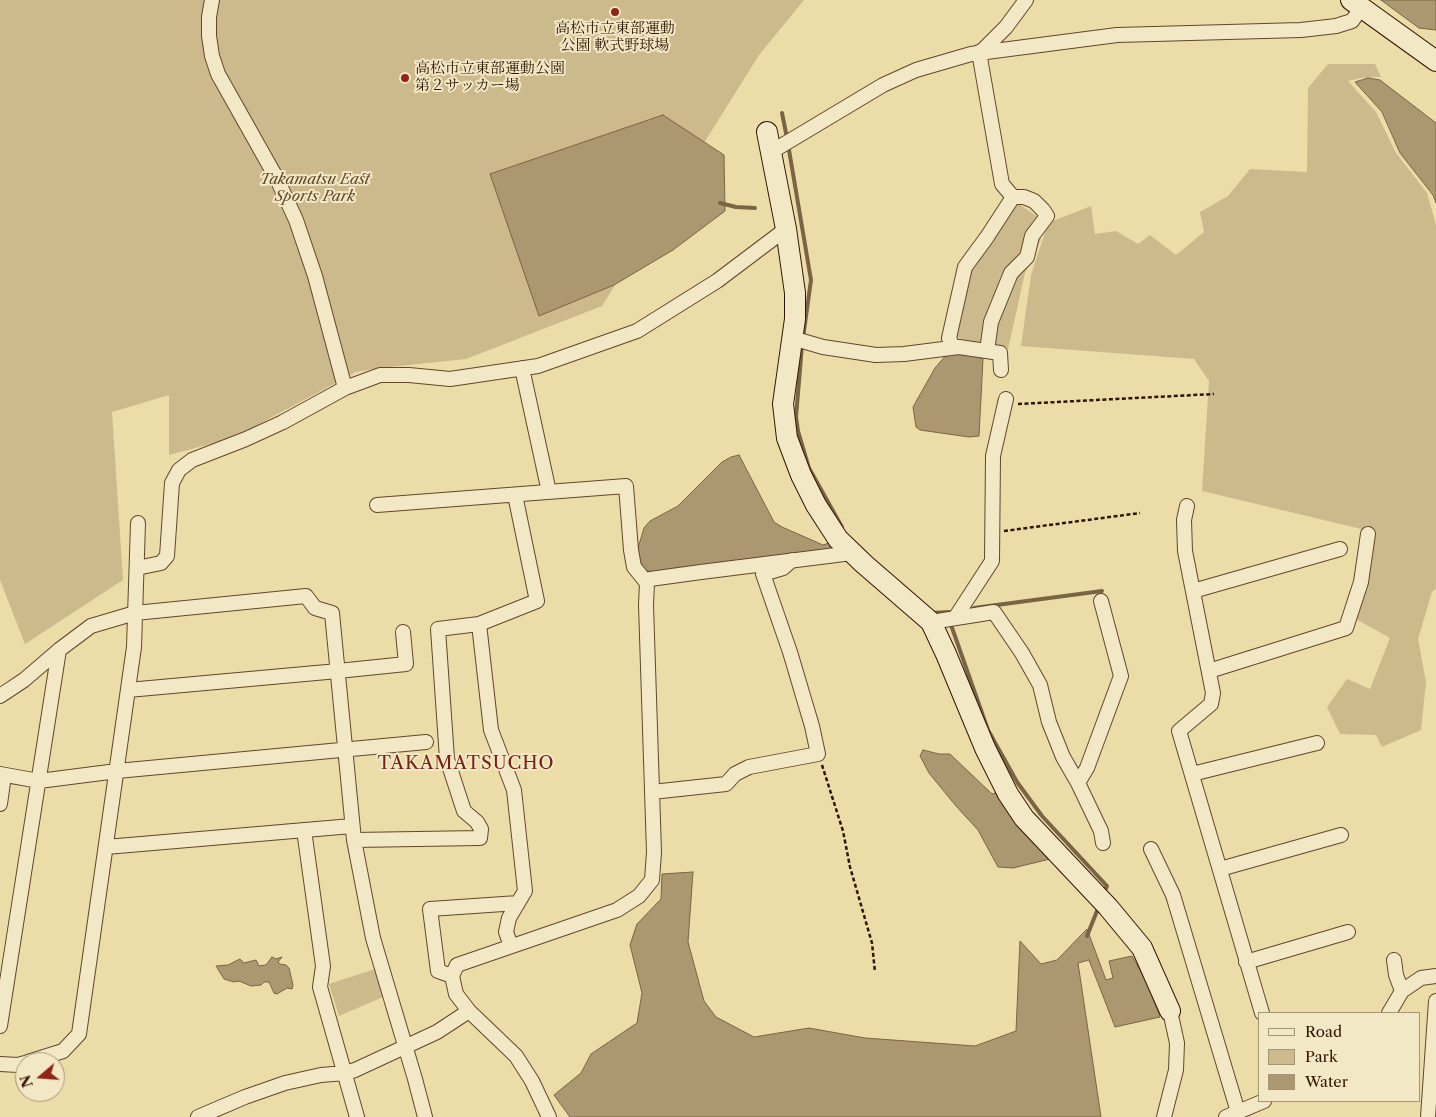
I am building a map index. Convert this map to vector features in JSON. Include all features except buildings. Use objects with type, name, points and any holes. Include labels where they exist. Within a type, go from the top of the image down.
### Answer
[{"type":"street","points":[[212,0],[209,17],[209,36],[212,56],[218,74],[276,179],[296,220],[315,276],[345,388]]},
{"type":"street","points":[[980,52],[1006,27],[1026,0]]},
{"type":"street","points":[[771,152],[866,93],[899,76],[980,52],[1117,35],[1301,30],[1336,26],[1352,21],[1357,4],[1436,61]]},
{"type":"street","points":[[980,52],[1002,184],[1014,197],[1024,197],[1034,201],[1047,216],[1032,236],[1027,257],[1011,273],[991,322],[987,351]]},
{"type":"street","points":[[767,132],[786,229],[795,293],[792,338],[783,404],[787,438],[801,475],[816,505],[838,539],[931,622],[985,748],[1008,794],[1024,818],[1108,907],[1142,948],[1170,1011],[1177,1043],[1176,1070],[1164,1117]]},
{"type":"street","points":[[952,348],[949,338],[965,267],[1014,197]]},
{"type":"street","points":[[138,568],[161,562],[167,556],[172,483],[179,470],[192,460],[246,439],[283,422],[345,388],[380,374],[450,379],[538,366],[637,331],[717,281],[786,229]]},
{"type":"street","points":[[792,338],[823,346],[876,355],[904,354],[959,347],[987,351],[1000,353],[1001,370]]},
{"type":"street","points":[[522,368],[550,492]]},
{"type":"street","points":[[955,618],[992,561],[993,456],[1005,402]]},
{"type":"street","points":[[377,505],[626,486],[634,567],[647,583],[646,615],[654,852],[652,880],[639,896],[617,910],[458,964],[452,976],[456,994],[469,1012],[516,1056],[532,1080],[549,1117]]},
{"type":"street","points":[[106,847],[304,830],[480,838],[481,829],[477,822],[464,811],[447,758],[438,629],[479,624],[537,601],[515,494]]},
{"type":"street","points":[[1187,506],[1184,520],[1184,551],[1214,693],[1211,704],[1179,731],[1262,1012]]},
{"type":"street","points":[[60,1052],[63,1051],[79,1034],[134,647],[138,522]]},
{"type":"street","points":[[1209,671],[1346,628],[1361,582],[1368,534]]},
{"type":"street","points":[[1193,591],[1340,549]]},
{"type":"street","points":[[647,583],[658,578],[852,553]]},
{"type":"street","points":[[652,792],[726,784],[735,774],[749,767],[818,754],[812,726],[763,574],[783,568],[792,560]]},
{"type":"street","points":[[0,696],[24,680],[91,626],[135,613],[306,596],[315,608],[332,613],[353,833],[373,938],[425,1117]]},
{"type":"street","points":[[1078,783],[1087,768],[1121,676],[1102,601]]},
{"type":"street","points":[[931,622],[994,612],[1022,653],[1040,686],[1049,722],[1063,757],[1101,831],[1103,843]]},
{"type":"street","points":[[479,624],[491,730],[514,790],[525,891],[509,918],[506,932],[511,946]]},
{"type":"street","points":[[128,690],[406,664],[403,632]]},
{"type":"street","points":[[0,1026],[59,650]]},
{"type":"street","points":[[0,804],[2,774],[39,781],[117,771],[426,742]]},
{"type":"street","points":[[1192,774],[1317,743]]},
{"type":"street","points":[[304,830],[323,966],[320,987],[357,1117]]},
{"type":"street","points":[[1220,869],[1341,835]]},
{"type":"street","points":[[1150,848],[1173,895],[1232,1114],[1262,1102]]},
{"type":"street","points":[[452,976],[438,971],[430,908],[518,903]]},
{"type":"street","points":[[1246,962],[1348,932]]},
{"type":"street","points":[[1394,960],[1396,975],[1402,991]]},
{"type":"street","points":[[1390,1012],[1402,991],[1421,978],[1436,976]]},
{"type":"street","points":[[1428,1117],[1436,1000]]},
{"type":"street","points":[[198,1117],[245,1097],[285,1083],[321,1075],[345,1073],[437,1032],[469,1012]]},
{"type":"street","points":[[0,1064],[15,1065]]},
{"type":"path","points":[[1005,402],[1214,394]]},
{"type":"path","points":[[992,532],[1140,513]]},
{"type":"path","points":[[818,754],[843,831],[850,867],[872,943],[875,972]]},
{"type":"green space","name":"Takamatsu East Sports Park","points":[[0,0],[804,0],[759,55],[602,306],[466,359],[356,372],[233,438],[169,455],[169,395],[112,412],[123,580],[25,644],[0,580]]},
{"type":"green space","points":[[1328,64],[1375,64],[1381,77],[1348,81],[1376,112],[1396,153],[1427,193],[1436,225],[1436,588],[1432,592],[1418,639],[1426,682],[1421,730],[1382,747],[1376,735],[1340,734],[1327,707],[1347,679],[1370,689],[1390,638],[1356,619],[1374,532],[1202,491],[1209,381],[1194,359],[1021,346],[1031,275],[1048,223],[1091,206],[1095,234],[1116,231],[1138,244],[1150,235],[1176,255],[1204,232],[1200,212],[1228,196],[1250,169],[1307,172],[1308,88]]},
{"type":"green space","points":[[1016,202],[1038,217],[1041,240],[1025,273],[1008,349],[981,345],[952,336],[967,271]]},
{"type":"green space","points":[[375,969],[383,997],[339,1016],[329,984]]},
{"type":"water","points":[[1381,0],[1436,0],[1436,30],[1419,28]]},
{"type":"water","points":[[1368,78],[1380,80],[1436,123],[1436,203],[1433,195],[1400,153],[1382,112],[1355,82]]},
{"type":"water","points":[[663,115],[724,155],[725,211],[673,250],[614,285],[539,316],[490,174]]},
{"type":"water","points":[[957,353],[973,355],[983,359],[979,436],[969,437],[920,430],[916,427],[913,407],[935,368],[946,355]]},
{"type":"water","points":[[739,455],[774,522],[823,545],[829,543],[830,550],[654,572],[647,571],[641,565],[638,558],[638,548],[644,528],[650,521],[678,506],[722,462]]},
{"type":"water","points":[[923,750],[939,754],[950,754],[992,794],[995,793],[1050,859],[1013,868],[998,867],[978,830],[929,773],[920,756]]},
{"type":"water","points":[[693,872],[688,942],[704,1001],[716,1017],[754,1037],[809,1028],[865,1038],[975,1046],[1016,1031],[1020,941],[1041,964],[1057,960],[1087,929],[1106,980],[1113,978],[1109,961],[1132,956],[1146,980],[1160,1017],[1115,1027],[1089,960],[1078,963],[1101,1117],[570,1117],[554,1095],[581,1073],[591,1054],[637,1023],[642,993],[630,945],[637,924],[661,899],[662,874]]},
{"type":"water","points":[[272,957],[276,959],[282,957],[278,962],[289,968],[293,985],[292,989],[287,988],[277,994],[274,993],[269,982],[251,986],[239,981],[234,982],[224,979],[216,966],[228,965],[240,959],[244,963],[256,960],[259,966],[266,965]]},
{"type":"waterway","points":[[782,113],[787,138]]},
{"type":"waterway","points":[[788,144],[811,280],[803,338]]},
{"type":"waterway","points":[[720,203],[736,207],[755,208]]},
{"type":"waterway","points":[[802,345],[796,417],[798,431],[809,468],[842,527]]},
{"type":"waterway","points":[[974,608],[1102,591]]},
{"type":"waterway","points":[[931,613],[949,612]]},
{"type":"waterway","points":[[950,622],[988,730],[1017,782],[1042,816],[1107,886],[1104,892]]},
{"type":"waterway","points":[[1087,936],[1099,906]]},
{"type":"place","name":"高松市立東部運動 公園 軟式野球場","points":[[615,12]]},
{"type":"place","name":"高松市立東部運動公園 第２サッカー場","points":[[405,78]]},
{"type":"district","name":"TAKAMATSUCHO","points":[[466,764]]}]
